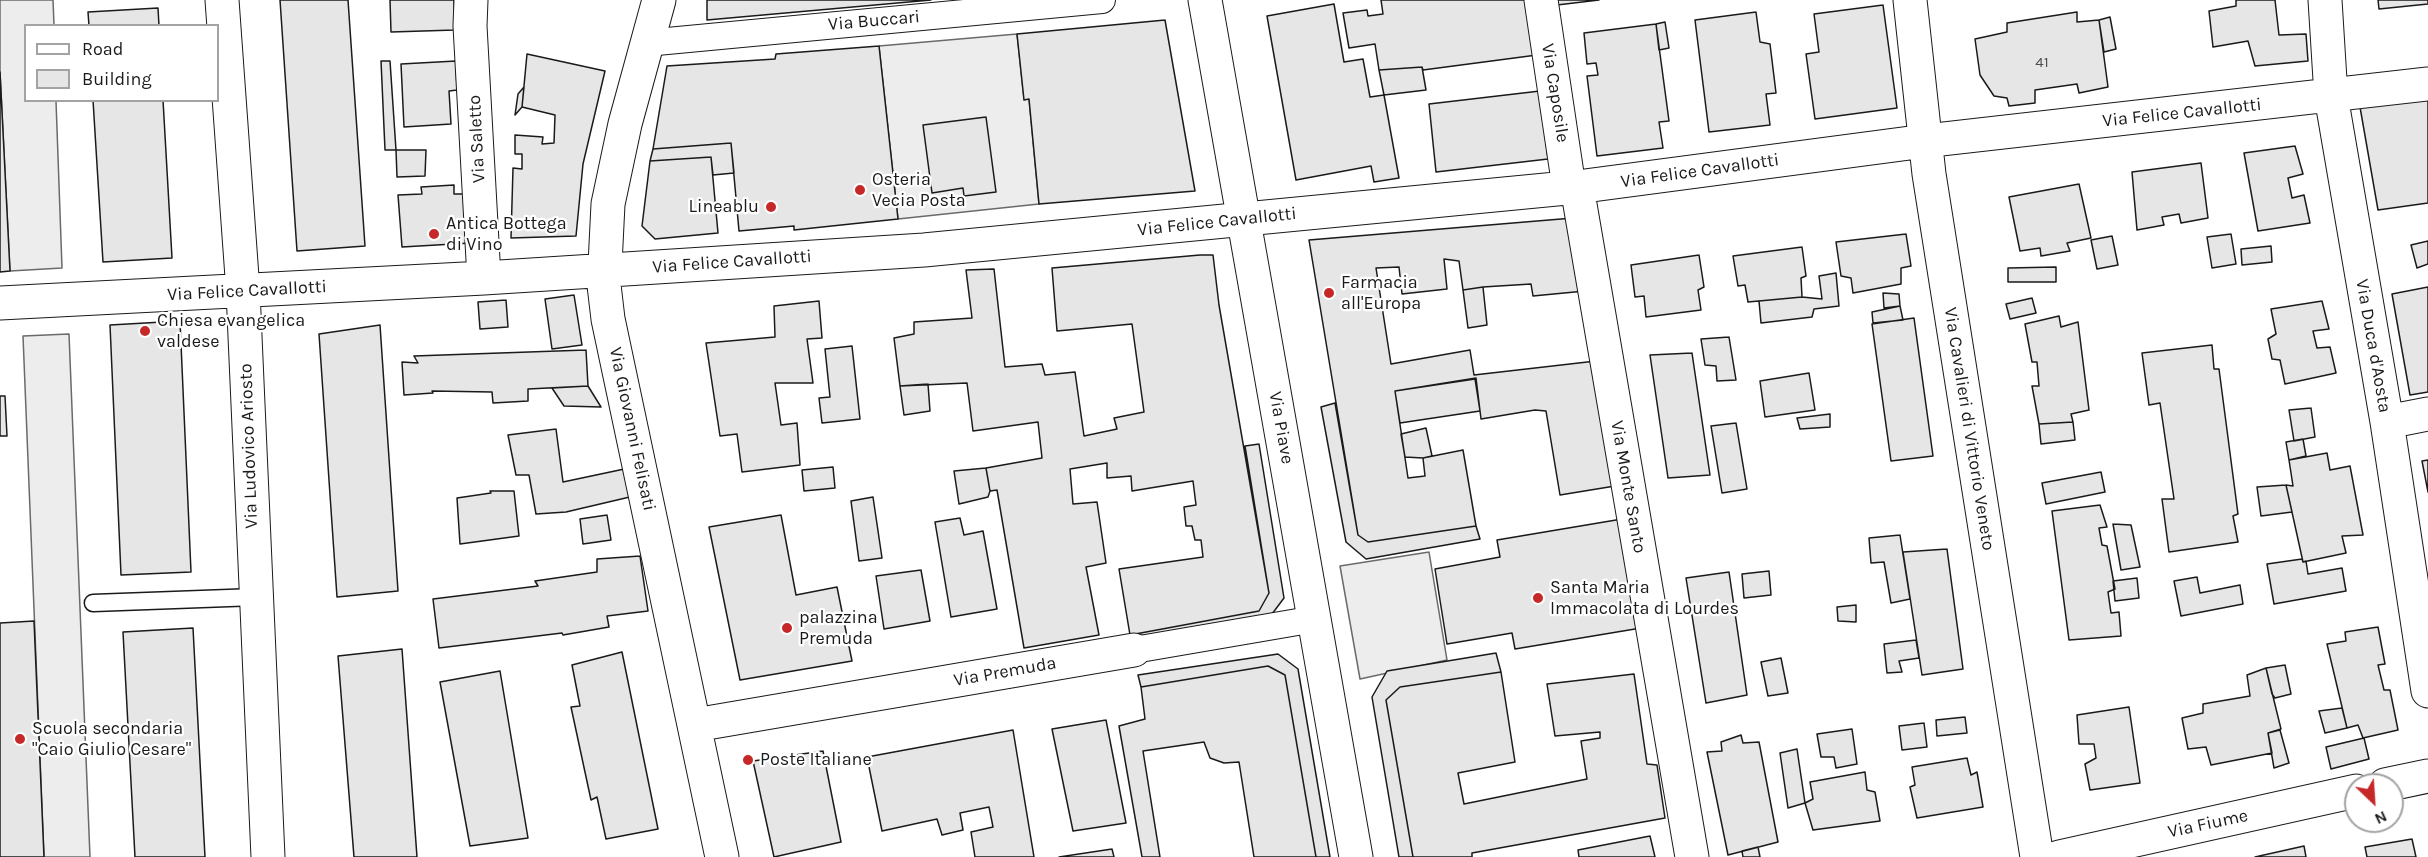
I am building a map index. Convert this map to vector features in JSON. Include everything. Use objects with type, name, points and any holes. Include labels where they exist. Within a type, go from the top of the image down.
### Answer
[{"type":"street","name":"Via Ludovico Ariosto","points":[[222,0],[243,291],[268,857]]},
{"type":"street","name":"Via Saletto","points":[[471,0],[470,26],[484,278]]},
{"type":"street","name":"Via Giovanni Felisati","points":[[659,0],[624,124],[608,204],[604,271],[608,319],[722,857]]},
{"type":"street","name":"Via Buccari","points":[[646,43],[1102,0]]},
{"type":"street","name":"Via Piave","points":[[1205,0],[1356,857]]},
{"type":"street","name":"Via Caposile","points":[[1541,0],[1573,187]]},
{"type":"street","name":"Via Cavalieri di Vittorio Veneto","points":[[1910,0],[1925,141],[2037,857]]},
{"type":"street","name":"Via Duca d'Aosta","points":[[2325,0],[2331,96],[2386,422],[2428,691]]},
{"type":"street","name":"Via Felice Cavallotti","points":[[0,303],[484,278],[924,250],[1573,187],[1925,141],[2428,84]]},
{"type":"street","name":"Via Monte Santo","points":[[1573,187],[1692,857]]},
{"type":"street","points":[[2386,422],[2428,414]]},
{"type":"street","name":"Via Premuda","points":[[695,725],[1315,619]]},
{"type":"street","points":[[2404,781],[2428,776]]},
{"type":"street","name":"Via Fiume","points":[[2059,857],[2344,794]]},
{"type":"lane","points":[[93,603],[256,597]]},
{"type":"shaded area","points":[[0,0],[53,0],[54,24],[24,24],[24,102],[56,102],[62,268],[10,271],[0,72]]},
{"type":"shaded area","points":[[1017,34],[1024,99],[1029,99],[1039,204],[898,219],[879,46]]},
{"type":"shaded area","points":[[69,334],[90,857],[44,857],[23,336]]},
{"type":"shaded area","points":[[1429,552],[1447,660],[1360,679],[1340,566]]},
{"type":"building","points":[[280,0],[348,0],[365,246],[297,251]]},
{"type":"building","points":[[390,0],[454,0],[455,30],[391,32]]},
{"type":"building","points":[[707,0],[931,0],[707,20]]},
{"type":"building","points":[[1381,0],[1529,0],[1537,55],[1423,70],[1422,67],[1379,70],[1375,44],[1349,48],[1343,13],[1367,10],[1368,16],[1383,14]]},
{"type":"building","points":[[1557,0],[1599,0],[1557,5]]},
{"type":"building","points":[[2236,0],[2275,0],[2279,35],[2306,34],[2308,61],[2255,66],[2248,41],[2213,47],[2209,11],[2236,6]]},
{"type":"building","points":[[2378,0],[2428,0],[2428,4],[2379,9]]},
{"type":"building","points":[[1334,4],[1344,62],[1363,59],[1370,97],[1384,95],[1399,178],[1374,182],[1371,166],[1296,180],[1267,16]]},
{"type":"building","points":[[1883,5],[1897,108],[1815,119],[1806,54],[1819,52],[1814,14]]},
{"type":"building","points":[[158,8],[159,24],[89,24],[88,12]]},
{"type":"building","points":[[1756,12],[1760,42],[1770,44],[1776,93],[1766,94],[1770,125],[1709,132],[1695,20]]},
{"type":"building","points":[[2077,12],[2077,22],[2099,20],[2108,87],[2079,93],[2077,84],[2035,90],[2035,103],[2009,106],[2007,98],[1994,96],[1980,75],[1975,39],[2007,32],[2007,23]]},
{"type":"building","points":[[2110,17],[2116,49],[2104,52],[2099,20]]},
{"type":"building","points":[[1165,20],[1195,191],[1039,204],[1029,99],[1024,100],[1017,34]]},
{"type":"building","points":[[1665,22],[1669,48],[1659,50],[1656,24]]},
{"type":"building","points":[[1656,24],[1669,121],[1659,122],[1663,148],[1597,156],[1587,76],[1598,75],[1596,63],[1587,64],[1584,33]]},
{"type":"building","points":[[879,46],[898,219],[794,230],[794,226],[739,231],[731,143],[653,149],[667,66],[775,59],[776,54]]},
{"type":"building","points":[[527,54],[605,71],[583,164],[576,236],[511,238],[513,168],[522,169],[522,154],[515,154],[515,135],[543,137],[542,144],[554,143],[555,115],[522,107]]},
{"type":"building","points":[[381,61],[390,61],[396,150],[385,150]]},
{"type":"building","points":[[456,61],[457,90],[449,91],[451,124],[404,127],[401,64]]},
{"type":"building","points":[[1422,67],[1426,90],[1384,95],[1379,70]]},
{"type":"building","points":[[0,72],[10,271],[0,272]]},
{"type":"building","points":[[524,87],[522,107],[515,115],[518,94]]},
{"type":"building","points":[[1540,91],[1548,159],[1436,172],[1429,104]]},
{"type":"building","points":[[2428,99],[2428,203],[2378,210],[2360,107]]},
{"type":"building","points":[[93,102],[163,102],[172,258],[103,262]]},
{"type":"building","points":[[986,117],[996,192],[964,196],[963,188],[932,193],[923,125]]},
{"type":"building","points":[[731,143],[734,173],[713,175],[711,157],[650,161],[653,149]]},
{"type":"building","points":[[2295,146],[2303,174],[2288,178],[2292,198],[2304,195],[2310,223],[2258,231],[2244,153]]},
{"type":"building","points":[[396,150],[426,150],[425,176],[397,177]]},
{"type":"building","points":[[711,157],[718,233],[655,239],[642,226],[650,161]]},
{"type":"building","points":[[2201,163],[2208,218],[2181,223],[2179,214],[2162,217],[2164,225],[2137,230],[2132,172]]},
{"type":"building","points":[[2079,184],[2091,238],[2067,243],[2070,251],[2041,256],[2040,248],[2020,251],[2009,197]]},
{"type":"building","points":[[454,185],[454,194],[468,194],[471,243],[402,247],[398,195],[422,194],[421,187]]},
{"type":"building","points":[[1573,218],[1585,291],[1533,296],[1531,284],[1463,290],[1459,261],[1444,259],[1447,289],[1402,294],[1399,267],[1376,268],[1391,364],[1470,350],[1474,375],[1596,361],[1615,486],[1560,495],[1546,411],[1535,410],[1481,419],[1476,378],[1395,391],[1408,478],[1425,476],[1423,458],[1463,450],[1476,526],[1368,542],[1358,535],[1309,240]]},
{"type":"building","points":[[1906,234],[1911,266],[1901,268],[1901,284],[1853,293],[1851,278],[1841,276],[1836,242]]},
{"type":"building","points":[[2231,234],[2236,264],[2212,268],[2207,237]]},
{"type":"building","points":[[2112,236],[2118,265],[2097,269],[2091,240]]},
{"type":"building","points":[[2428,241],[2428,264],[2417,268],[2411,245]]},
{"type":"building","points":[[2271,246],[2272,262],[2242,265],[2241,249]]},
{"type":"building","points":[[1802,247],[1806,276],[1801,278],[1802,297],[1748,302],[1745,285],[1738,286],[1733,256]]},
{"type":"building","points":[[1213,255],[1219,305],[1269,593],[1259,611],[1130,635],[1119,569],[1203,557],[1201,540],[1195,540],[1192,526],[1186,526],[1184,507],[1196,505],[1193,481],[1132,491],[1131,476],[1107,478],[1107,463],[1070,469],[1073,504],[1097,502],[1106,563],[1086,567],[1099,635],[1024,648],[997,490],[990,491],[986,468],[1042,458],[1038,422],[973,431],[967,383],[900,386],[894,338],[914,334],[914,322],[972,318],[966,270],[994,269],[1005,367],[1042,364],[1045,375],[1075,372],[1084,436],[1117,429],[1114,418],[1144,412],[1132,324],[1057,331],[1052,268]]},
{"type":"building","points":[[1699,255],[1704,287],[1698,290],[1701,310],[1646,317],[1644,296],[1635,297],[1631,265]]},
{"type":"building","points":[[2056,267],[2056,282],[2008,282],[2008,268]]},
{"type":"building","points":[[1836,273],[1839,306],[1814,309],[1812,317],[1761,323],[1759,301],[1802,297],[1822,299],[1819,276]]},
{"type":"building","points":[[1483,287],[1487,325],[1468,328],[1463,290]]},
{"type":"building","points":[[2428,287],[2428,392],[2410,395],[2392,294]]},
{"type":"building","points":[[1883,293],[1899,294],[1900,306],[1884,308]]},
{"type":"building","points":[[574,295],[582,345],[552,349],[545,299]]},
{"type":"building","points":[[2032,298],[2036,313],[2010,319],[2006,304]]},
{"type":"building","points":[[506,300],[508,327],[480,329],[478,302]]},
{"type":"building","points":[[819,301],[822,338],[807,339],[813,383],[775,383],[781,425],[797,423],[800,465],[742,472],[737,434],[720,436],[706,343],[775,337],[774,306]]},
{"type":"building","points":[[2322,301],[2329,329],[2313,331],[2317,348],[2330,347],[2336,373],[2285,384],[2280,360],[2272,359],[2268,339],[2276,334],[2271,309]]},
{"type":"building","points":[[1900,306],[1903,320],[1873,323],[1872,312]]},
{"type":"building","points":[[2059,316],[2061,327],[2078,322],[2089,410],[2071,414],[2073,422],[2039,424],[2032,386],[2039,386],[2037,362],[2032,362],[2025,324]]},
{"type":"building","points":[[1914,318],[1933,456],[1891,461],[1872,324]]},
{"type":"building","points":[[180,321],[191,572],[121,575],[110,325]]},
{"type":"building","points":[[380,325],[398,591],[337,597],[319,334]]},
{"type":"building","points":[[1729,337],[1736,380],[1717,381],[1716,366],[1705,365],[1701,339]]},
{"type":"building","points":[[2212,345],[2214,369],[2219,369],[2238,514],[2233,516],[2238,542],[2169,552],[2162,499],[2174,499],[2160,403],[2149,405],[2142,353]]},
{"type":"building","points":[[852,346],[860,419],[822,423],[819,398],[830,397],[825,349]]},
{"type":"building","points":[[586,350],[588,386],[528,389],[528,401],[493,403],[492,392],[432,391],[433,393],[404,395],[402,362],[418,363],[414,356]]},
{"type":"building","points":[[1692,353],[1710,475],[1668,478],[1650,355]]},
{"type":"building","points":[[1809,373],[1815,410],[1765,417],[1760,381]]},
{"type":"building","points":[[1475,379],[1480,411],[1400,423],[1395,391]]},
{"type":"building","points":[[928,384],[930,411],[904,415],[900,386]]},
{"type":"building","points":[[588,386],[601,407],[564,406],[552,388]]},
{"type":"building","points":[[0,396],[5,396],[7,436],[0,436]]},
{"type":"building","points":[[1335,403],[1358,535],[1368,542],[1476,526],[1480,539],[1366,559],[1346,542],[1321,407]]},
{"type":"building","points":[[2311,408],[2315,437],[2294,441],[2289,410]]},
{"type":"building","points":[[1830,414],[1830,427],[1800,429],[1797,418]]},
{"type":"building","points":[[2073,422],[2075,440],[2041,444],[2039,424]]},
{"type":"building","points":[[1736,423],[1747,489],[1722,493],[1711,426]]},
{"type":"building","points":[[1426,428],[1432,456],[1405,457],[1401,434]]},
{"type":"building","points":[[556,429],[563,482],[629,468],[634,496],[566,512],[536,514],[529,475],[516,475],[508,435]]},
{"type":"building","points":[[2303,439],[2306,456],[2289,460],[2286,442]]},
{"type":"building","points":[[1259,444],[1284,598],[1269,618],[1132,644],[1130,635],[1259,611],[1269,593],[1245,446]]},
{"type":"building","points":[[2327,453],[2330,470],[2350,466],[2363,535],[2342,536],[2346,553],[2303,562],[2286,485],[2293,486],[2289,460]]},
{"type":"building","points":[[2428,460],[2428,492],[2422,461]]},
{"type":"building","points":[[833,467],[835,488],[804,491],[802,470]]},
{"type":"building","points":[[986,468],[990,491],[988,497],[959,504],[954,471]]},
{"type":"building","points":[[2101,472],[2105,492],[2046,504],[2042,483]]},
{"type":"building","points":[[2286,485],[2292,512],[2261,516],[2257,487]]},
{"type":"building","points":[[490,491],[514,491],[519,536],[460,544],[457,498],[491,493]]},
{"type":"building","points":[[873,497],[882,558],[859,561],[851,501]]},
{"type":"building","points":[[2100,505],[2107,527],[2099,528],[2102,545],[2107,546],[2115,589],[2108,592],[2111,613],[2119,612],[2121,636],[2069,640],[2052,511]]},
{"type":"building","points":[[607,515],[611,540],[583,544],[580,519]]},
{"type":"building","name":"palazzina Premuda","points":[[781,515],[796,595],[837,587],[852,661],[740,680],[709,527]]},
{"type":"building","points":[[960,518],[964,535],[983,531],[997,609],[951,617],[935,522]]},
{"type":"building","name":"Santa Maria Immacolata di Lourdes","points":[[1622,519],[1641,628],[1515,649],[1512,633],[1447,644],[1435,569],[1500,557],[1497,540]]},
{"type":"building","points":[[2113,524],[2131,525],[2140,567],[2121,570]]},
{"type":"building","points":[[1900,535],[1910,599],[1891,603],[1884,562],[1871,563],[1869,538]]},
{"type":"building","points":[[1947,549],[1963,669],[1922,675],[1903,552]]},
{"type":"building","points":[[640,556],[648,611],[607,616],[609,627],[563,635],[562,633],[439,648],[433,599],[538,586],[535,581],[597,572],[597,559]]},
{"type":"building","points":[[2302,559],[2303,562],[2306,561],[2308,574],[2342,568],[2346,591],[2274,604],[2267,564]]},
{"type":"building","points":[[921,570],[930,621],[884,629],[876,576]]},
{"type":"building","points":[[1769,571],[1771,595],[1744,598],[1742,574]]},
{"type":"building","points":[[1729,572],[1747,695],[1706,703],[1686,578]]},
{"type":"building","points":[[2197,577],[2200,593],[2240,585],[2243,604],[2181,616],[2174,581]]},
{"type":"building","points":[[2137,578],[2139,598],[2115,601],[2113,581]]},
{"type":"building","points":[[1856,605],[1856,622],[1838,621],[1837,607]]},
{"type":"building","name":"Scuola secondaria \"Caio Giulio Cesare\"","points":[[34,621],[44,857],[0,857],[0,623]]},
{"type":"building","points":[[2378,627],[2385,664],[2378,665],[2384,690],[2390,690],[2398,730],[2363,738],[2358,725],[2347,728],[2327,644],[2346,641],[2345,632]]},
{"type":"building","points":[[193,628],[205,857],[135,857],[123,632]]},
{"type":"building","points":[[1916,640],[1919,658],[1899,661],[1902,672],[1887,673],[1884,644]]},
{"type":"building","points":[[402,649],[417,857],[354,857],[338,656]]},
{"type":"building","points":[[622,652],[658,829],[606,839],[597,797],[591,800],[571,707],[580,706],[572,665]]},
{"type":"building","points":[[1496,653],[1501,672],[1400,687],[1386,700],[1413,857],[1399,857],[1372,697],[1387,671]]},
{"type":"building","points":[[1278,654],[1298,669],[1330,857],[1316,857],[1285,675],[1268,666],[1141,687],[1138,675]]},
{"type":"building","points":[[1781,658],[1788,693],[1768,696],[1761,662]]},
{"type":"building","points":[[2285,665],[2291,694],[2275,698],[2266,668]]},
{"type":"building","points":[[1268,666],[1285,675],[1316,857],[1254,857],[1239,762],[1224,763],[1210,758],[1204,742],[1143,751],[1160,857],[1142,857],[1119,726],[1145,719],[1141,687]]},
{"type":"building","points":[[2266,668],[2281,729],[2268,733],[2272,753],[2211,765],[2206,747],[2188,749],[2182,718],[2203,713],[2203,704],[2250,696],[2247,675]]},
{"type":"building","points":[[500,671],[528,838],[470,846],[440,682]]},
{"type":"building","points":[[1501,672],[1515,762],[1458,773],[1464,804],[1587,779],[1581,741],[1600,738],[1600,732],[1555,736],[1547,684],[1634,674],[1647,764],[1657,765],[1665,818],[1472,853],[1472,857],[1413,857],[1386,700],[1400,687]]},
{"type":"building","points":[[2129,707],[2140,783],[2090,790],[2085,764],[2096,758],[2094,744],[2079,744],[2077,715]]},
{"type":"building","points":[[2342,708],[2347,728],[2325,733],[2319,711]]},
{"type":"building","points":[[1965,717],[1967,733],[1937,736],[1936,720]]},
{"type":"building","points":[[1106,720],[1126,823],[1073,831],[1052,729]]},
{"type":"building","points":[[1924,723],[1927,747],[1902,750],[1899,726]]},
{"type":"building","points":[[1852,729],[1857,764],[1836,768],[1834,757],[1821,757],[1817,734]]},
{"type":"building","points":[[1013,730],[1034,857],[975,857],[971,832],[993,827],[989,807],[960,813],[963,830],[942,835],[937,819],[882,831],[867,757]]},
{"type":"building","points":[[2280,730],[2289,763],[2274,768],[2268,733]]},
{"type":"building","points":[[1741,735],[1743,743],[1759,742],[1778,842],[1728,855],[1707,752],[1722,751],[1721,742]]},
{"type":"building","points":[[2364,738],[2369,759],[2331,769],[2326,747]]},
{"type":"building","points":[[1797,749],[1805,803],[1788,808],[1780,753]]},
{"type":"building","points":[[823,751],[841,842],[774,857],[753,761]]},
{"type":"building","points":[[1967,758],[1971,775],[1977,772],[1983,807],[1917,818],[1910,787],[1915,785],[1912,767]]},
{"type":"building","points":[[1865,772],[1867,790],[1875,792],[1880,821],[1813,830],[1805,803],[1813,799],[1810,782]]},
{"type":"building","points":[[1650,836],[1655,857],[1579,857],[1578,850]]},
{"type":"building","points":[[2412,839],[2416,857],[2367,857],[2365,847]]},
{"type":"building","points":[[2304,846],[2306,857],[2255,857]]},
{"type":"building","points":[[1758,847],[1760,857],[1743,857],[1742,851]]},
{"type":"building","points":[[1112,849],[1114,857],[1059,857]]},
{"type":"place","name":"Osteria Vecia Posta","points":[[860,190]]},
{"type":"place","name":"Lineablu","points":[[771,207]]},
{"type":"place","name":"Antica Bottega di Vino","points":[[434,234]]},
{"type":"place","name":"Farmacia all'Europa","points":[[1329,293]]},
{"type":"place","name":"Chiesa evangelica valdese","points":[[145,331]]},
{"type":"place","name":"Santa Maria Immacolata di Lourdes","points":[[1538,598]]},
{"type":"place","name":"palazzina Premuda","points":[[787,628]]},
{"type":"place","name":"Scuola secondaria \"Caio Giulio Cesare\"","points":[[20,739]]},
{"type":"place","name":"Poste Italiane","points":[[748,760]]}]
